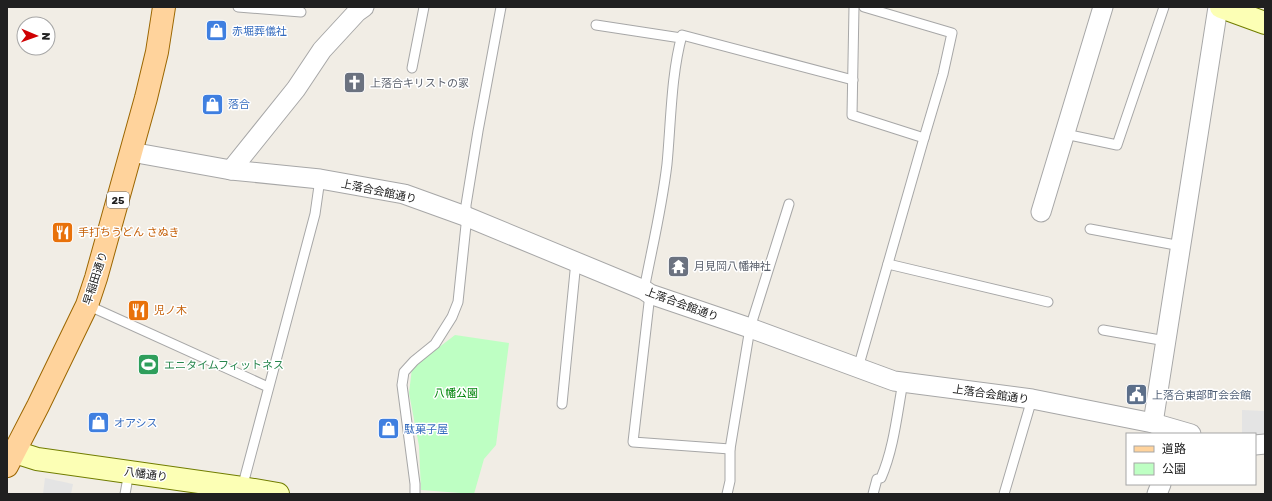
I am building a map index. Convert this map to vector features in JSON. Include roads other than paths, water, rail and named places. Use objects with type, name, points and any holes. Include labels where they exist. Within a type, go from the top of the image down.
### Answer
[{"type":"main road","name":"早稲田通り","points":[[11,459],[87,305],[96,278],[146,98],[157,52],[164,7]]},
{"type":"street","points":[[231,170],[296,89],[322,50],[357,12],[364,7]]},
{"type":"street","points":[[1041,212],[1102,7]]},
{"type":"street","points":[[1152,423],[1218,7]]},
{"type":"street","points":[[1221,7],[1265,23]]},
{"type":"street","name":"上落合会館通り","points":[[131,152],[231,170],[320,179],[404,194],[465,216],[576,261],[647,292],[894,381],[1032,399],[1152,423],[1184,433]]},
{"type":"street","name":"八幡通り","points":[[11,459],[37,459],[278,494]]},
{"type":"lane","points":[[238,7],[301,12]]},
{"type":"lane","points":[[412,68],[424,7]]},
{"type":"lane","points":[[414,494],[415,484],[402,385],[404,372],[414,361],[436,344],[452,318],[458,302],[466,224],[466,205],[501,7]]},
{"type":"lane","points":[[854,7],[852,115],[924,138]]},
{"type":"lane","points":[[858,368],[943,74],[952,33],[864,7]]},
{"type":"lane","points":[[1065,134],[1117,145],[1164,7]]},
{"type":"lane","points":[[596,25],[681,38],[682,35],[853,80]]},
{"type":"lane","points":[[681,38],[674,81],[666,165],[647,292],[633,442],[730,449]]},
{"type":"lane","points":[[242,488],[315,214],[320,179]]},
{"type":"lane","points":[[727,494],[730,481],[730,449],[750,328],[789,204]]},
{"type":"lane","points":[[1090,229],[1180,246]]},
{"type":"lane","points":[[562,404],[576,261]]},
{"type":"lane","points":[[888,264],[1048,302]]},
{"type":"lane","points":[[87,305],[268,387]]},
{"type":"lane","points":[[1103,330],[1166,341]]},
{"type":"lane","points":[[873,494],[877,479],[882,478],[886,468],[903,382]]},
{"type":"lane","points":[[1004,494],[1032,399]]},
{"type":"lane","points":[[125,494],[129,472]]},
{"type":"place","name":"赤堀葬儀社","points":[[216,31]]},
{"type":"place","name":"上落合キリストの家","points":[[354,83]]},
{"type":"place","name":"落合","points":[[212,104]]},
{"type":"place","name":"手打ちうどん さぬき","points":[[63,232]]},
{"type":"place","name":"月見岡八幡神社","points":[[679,266]]},
{"type":"place","name":"児ノ木","points":[[138,310]]},
{"type":"place","name":"エニタイムフィットネス","points":[[148,365]]},
{"type":"place","name":"上落合東部町会会館","points":[[1136,395]]},
{"type":"place","name":"オアシス","points":[[99,423]]},
{"type":"place","name":"駄菓子屋","points":[[389,429]]},
{"type":"park label","name":"八幡公園","points":[[456,393]]}]
